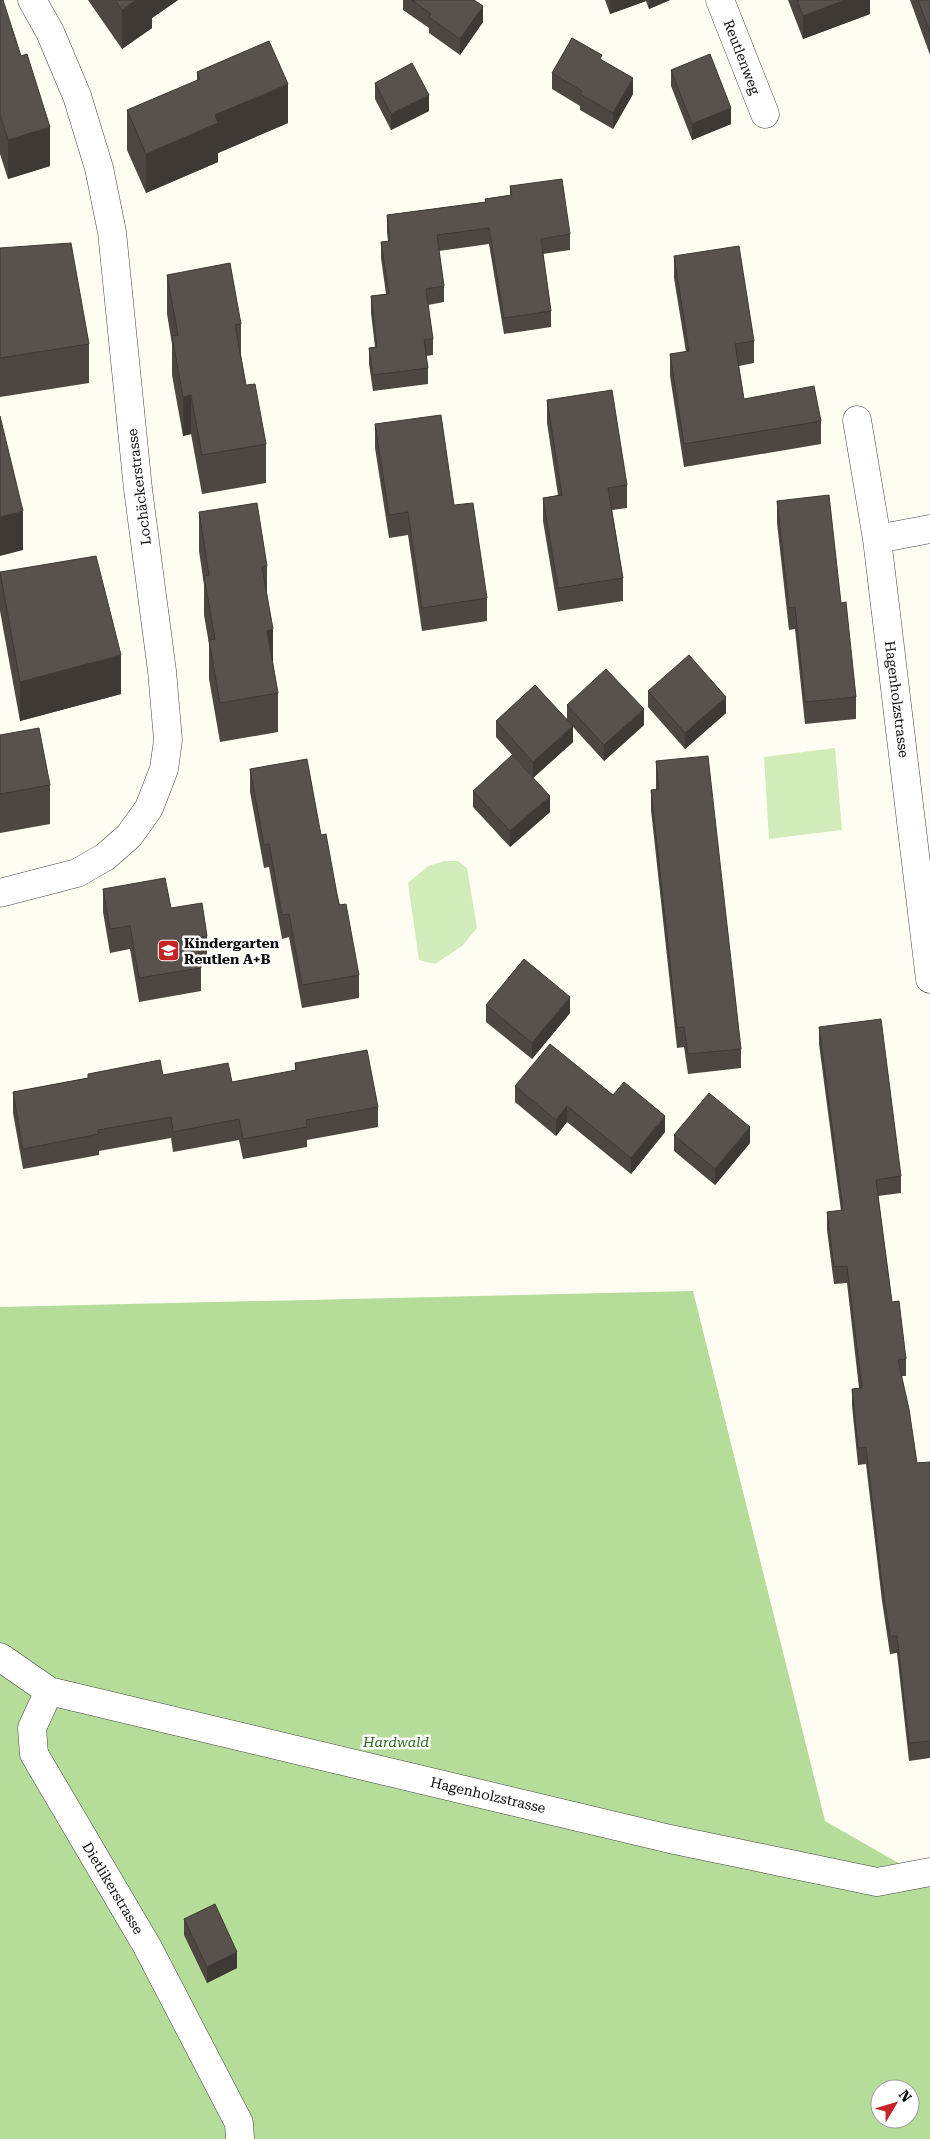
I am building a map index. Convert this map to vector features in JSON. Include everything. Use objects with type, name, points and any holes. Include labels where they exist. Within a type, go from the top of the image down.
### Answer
[{"type":"street","name":"Lochäckerstrasse","points":[[0,893],[77,873],[106,857],[129,836],[149,808],[164,769],[168,740],[162,671],[138,489],[112,232],[98,168],[77,96],[50,32],[32,0]]},
{"type":"street","name":"Reutlenweg","points":[[720,0],[764,114]]},
{"type":"street","name":"Hagenholzstrasse","points":[[857,420],[877,539],[930,979]]},
{"type":"street","points":[[877,539],[930,529]]},
{"type":"street","points":[[0,1657],[48,1691]]},
{"type":"street","name":"Hagenholzstrasse","points":[[48,1691],[661,1836],[877,1882],[930,1872]]},
{"type":"street","name":"Dietlikerstrasse","points":[[48,1691],[32,1728],[34,1754],[147,1946],[239,2123],[240,2139]]},
{"type":"green space","points":[[835,748],[842,830],[769,839],[764,757]]},
{"type":"green space","points":[[444,861],[458,861],[467,868],[477,928],[462,946],[435,964],[419,960],[408,883],[428,866]]},
{"type":"green space","name":"Hardwald","points":[[693,1291],[825,1821],[930,1881],[930,2139],[0,2139],[0,1307]]},
{"type":"building","points":[[0,0],[3,0],[21,56],[27,54],[50,127],[8,140],[0,115]]},
{"type":"building","points":[[115,0],[136,0],[122,10]]},
{"type":"building","points":[[412,0],[474,0],[483,6],[460,39],[429,17],[431,14]]},
{"type":"building","points":[[797,0],[845,0],[803,16]]},
{"type":"building","points":[[918,0],[930,0],[930,32]]},
{"type":"building","points":[[572,38],[602,55],[600,59],[633,78],[613,113],[580,94],[582,91],[552,73]]},
{"type":"building","points":[[269,41],[288,84],[215,115],[218,123],[146,154],[127,110],[200,79],[197,72]]},
{"type":"building","points":[[710,54],[731,108],[692,124],[671,70]]},
{"type":"building","points":[[412,63],[429,95],[391,114],[375,83]]},
{"type":"building","points":[[562,179],[570,234],[541,239],[551,311],[504,318],[489,228],[437,235],[444,286],[426,289],[433,339],[424,340],[428,368],[373,375],[369,348],[377,347],[371,296],[389,294],[381,242],[390,241],[387,215],[486,202],[485,199],[512,195],[510,186]]},
{"type":"building","points":[[71,243],[89,344],[0,358],[0,248]]},
{"type":"building","points":[[739,246],[754,341],[735,344],[744,399],[814,386],[821,421],[684,444],[670,354],[689,351],[674,256]]},
{"type":"building","points":[[230,263],[241,324],[235,325],[246,385],[255,384],[266,444],[202,455],[191,395],[183,397],[172,336],[178,335],[167,275]]},
{"type":"building","points":[[612,390],[627,485],[608,488],[623,578],[558,588],[543,498],[562,495],[547,400]]},
{"type":"building","points":[[441,415],[454,505],[473,503],[487,598],[422,608],[408,512],[389,515],[375,424]]},
{"type":"building","points":[[0,416],[23,511],[0,517]]},
{"type":"building","points":[[829,495],[841,603],[846,602],[856,697],[805,702],[795,607],[789,608],[777,501]]},
{"type":"building","points":[[257,503],[267,566],[262,567],[273,629],[267,631],[278,693],[220,703],[209,640],[215,639],[204,576],[209,575],[199,512]]},
{"type":"building","points":[[96,556],[121,655],[20,682],[0,572]]},
{"type":"building","points":[[689,655],[726,697],[685,733],[648,691]]},
{"type":"building","points":[[606,669],[644,709],[604,745],[567,705]]},
{"type":"building","points":[[535,685],[573,726],[533,762],[496,721]]},
{"type":"building","points":[[39,728],[50,785],[0,794],[0,735]]},
{"type":"building","points":[[512,755],[550,796],[510,831],[473,791]]},
{"type":"building","points":[[708,756],[741,1049],[688,1054],[684,1027],[677,1028],[651,790],[659,789],[656,761]]},
{"type":"building","points":[[307,759],[321,835],[326,834],[339,905],[346,904],[359,975],[302,985],[289,914],[282,915],[269,844],[264,845],[250,769]]},
{"type":"building","name":"Kindergarten Reutlen A+B","points":[[165,878],[171,908],[202,903],[207,936],[196,938],[201,968],[139,978],[130,926],[110,929],[103,889]]},
{"type":"building","points":[[524,959],[570,997],[532,1043],[486,1005]]},
{"type":"building","points":[[881,1019],[901,1176],[876,1180],[892,1302],[899,1301],[906,1359],[898,1360],[909,1409],[917,1463],[930,1462],[930,1741],[909,1743],[897,1636],[890,1636],[882,1584],[866,1447],[858,1448],[852,1389],[862,1388],[847,1266],[834,1267],[827,1212],[843,1210],[819,1027]]},
{"type":"building","points":[[550,1044],[613,1095],[624,1082],[665,1116],[631,1158],[567,1106],[556,1120],[515,1086]]},
{"type":"building","points":[[367,1050],[378,1107],[306,1120],[307,1127],[243,1139],[239,1119],[173,1132],[171,1117],[98,1130],[99,1134],[23,1149],[13,1092],[88,1078],[88,1074],[160,1060],[163,1075],[228,1063],[232,1082],[296,1070],[295,1063]]},
{"type":"building","points":[[709,1093],[750,1127],[715,1169],[674,1135]]},
{"type":"building","points":[[215,1904],[237,1952],[207,1967],[184,1919]]},
{"type":"place","name":"Kindergarten Reutlen A+B","points":[[168,951]]}]
